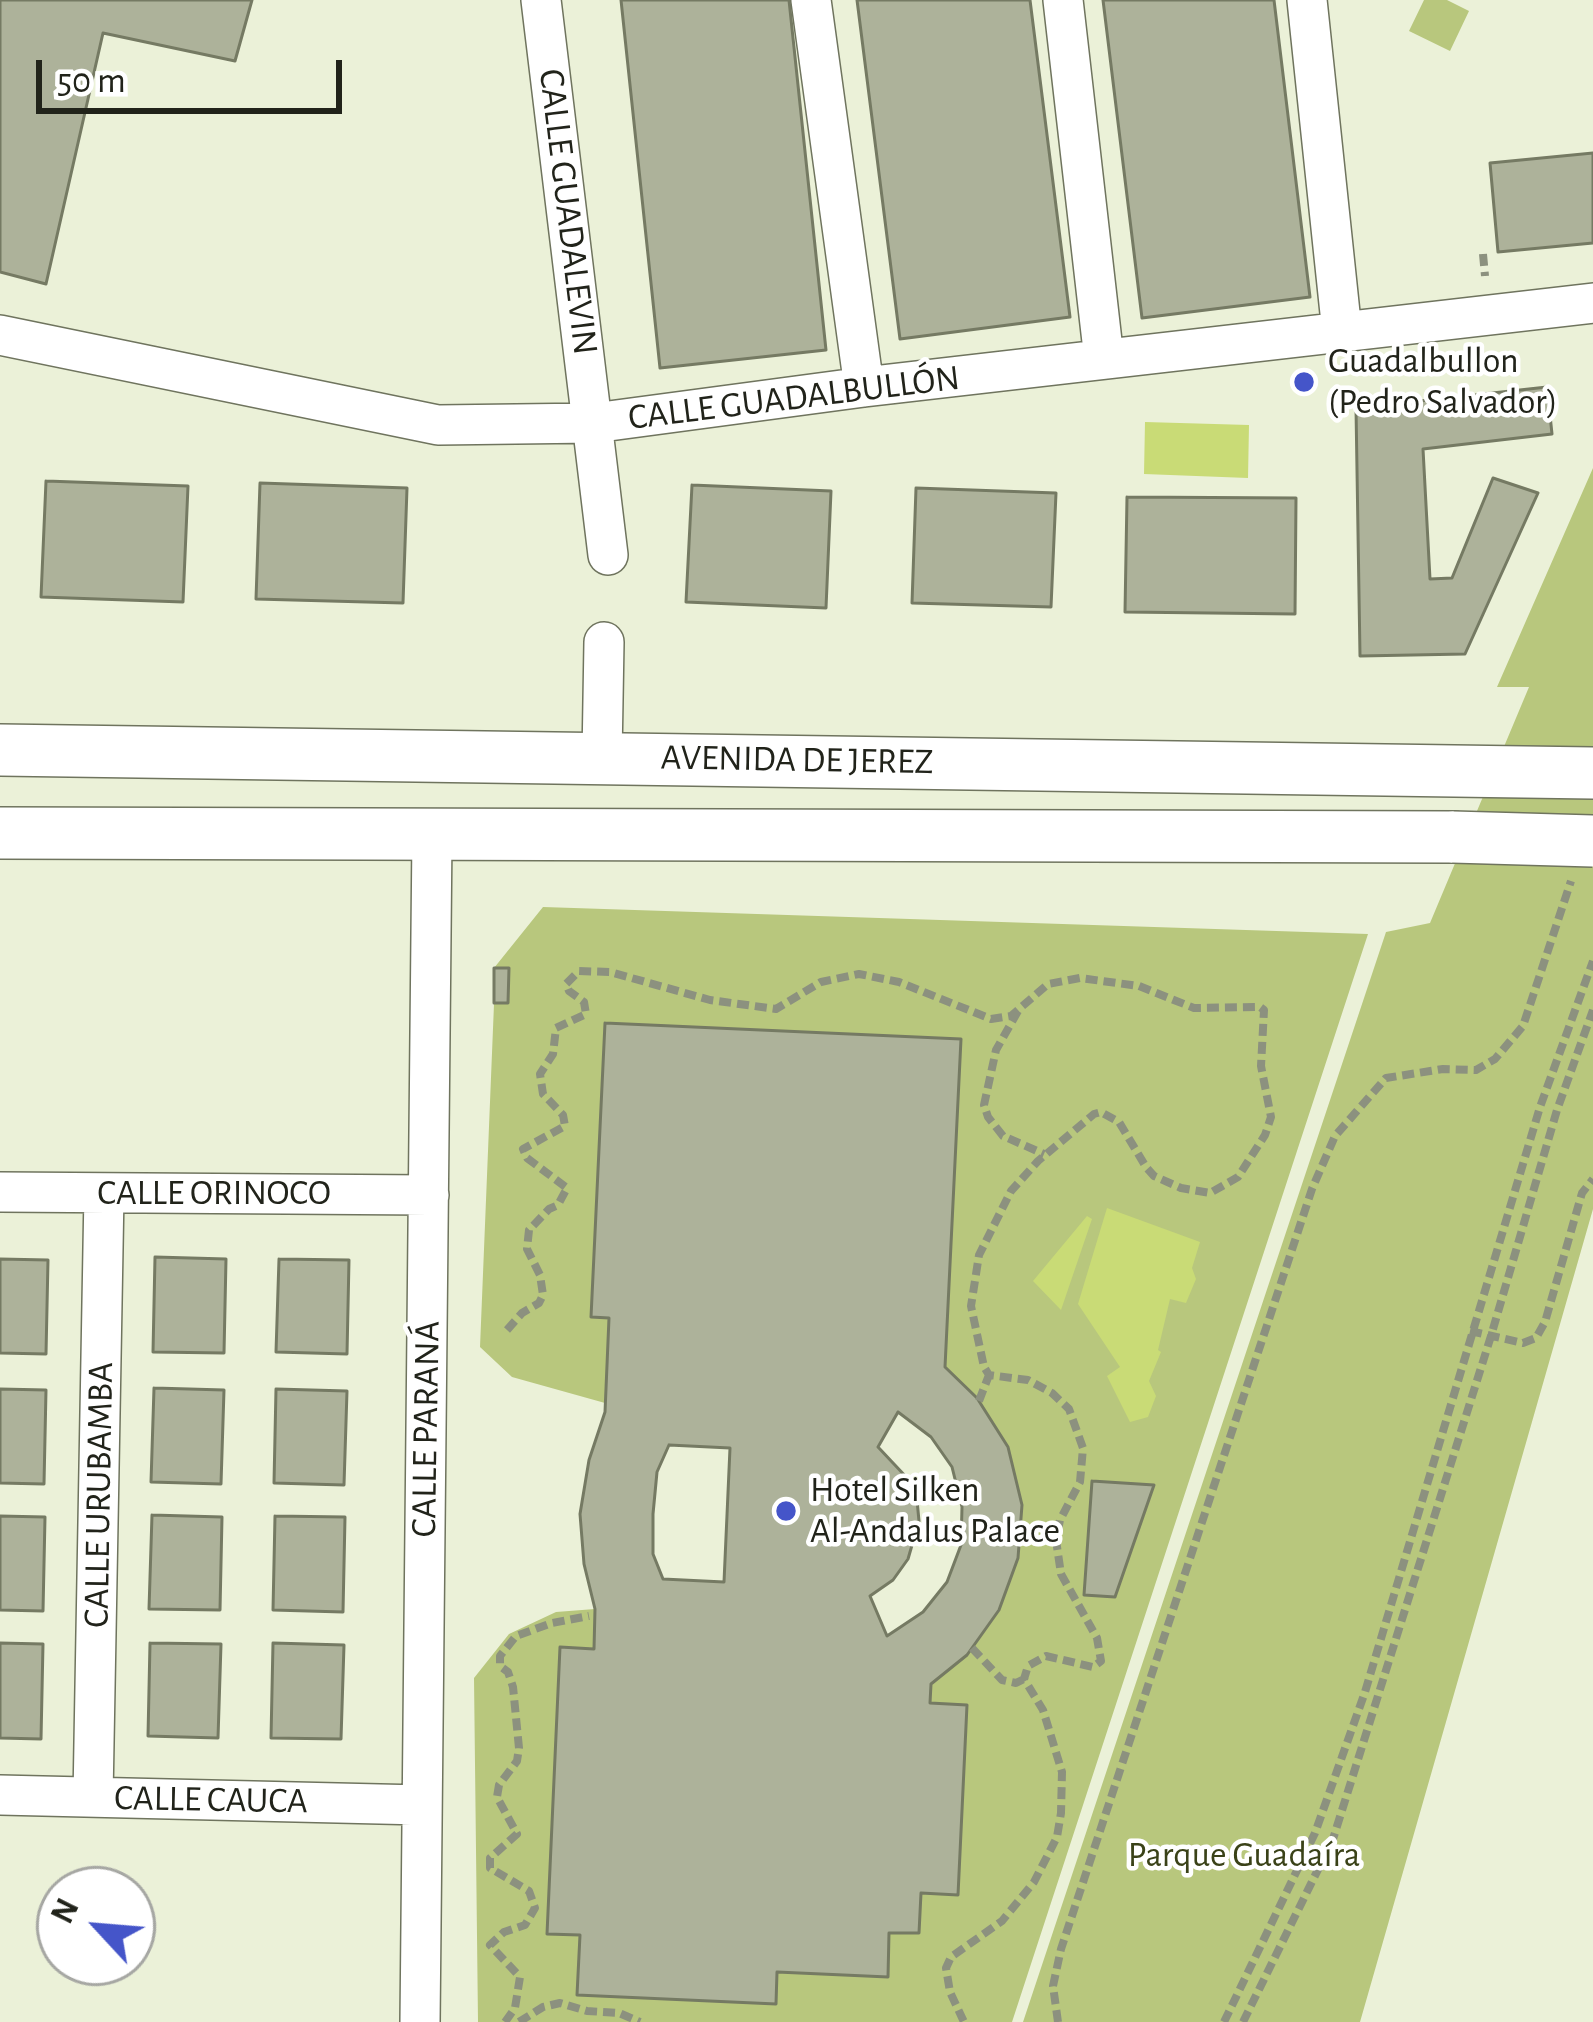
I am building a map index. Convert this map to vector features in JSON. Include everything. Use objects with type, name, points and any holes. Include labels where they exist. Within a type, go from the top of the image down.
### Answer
[{"type":"main road","name":"AVENIDA DE JEREZ","points":[[0,750],[1593,773]]},
{"type":"main road","name":"AVENIDA DE JEREZ","points":[[0,833],[1453,837],[1582,860]]},
{"type":"street","name":"CALLE GUADALEVIN","points":[[542,0],[608,555]]},
{"type":"street","points":[[812,0],[864,387]]},
{"type":"street","points":[[1063,0],[1104,359]]},
{"type":"street","points":[[1307,0],[1342,332]]},
{"type":"street","name":"CALLE GUADALBULLÓN","points":[[0,335],[439,425],[594,423],[1593,303]]},
{"type":"street","points":[[602,757],[604,642]]},
{"type":"street","name":"CALLE PARANÁ","points":[[420,2022],[432,836]]},
{"type":"street","name":"CALLE ORINOCO","points":[[0,1192],[428,1195]]},
{"type":"street","name":"CALLE URUBAMBA","points":[[93,1797],[104,1192]]},
{"type":"street","name":"CALLE CAUCA","points":[[0,1795],[422,1805]]},
{"type":"path","points":[[1058,2022],[1053,1986],[1061,1949],[1312,1189],[1334,1136],[1386,1078],[1443,1069],[1476,1070],[1495,1059],[1523,1026],[1582,860]]},
{"type":"path","points":[[1224,2022],[1315,1833],[1365,1692],[1470,1331],[1540,1107],[1593,961]]},
{"type":"path","points":[[507,1330],[543,1294],[527,1249],[529,1230],[558,1205],[567,1188],[527,1158],[523,1149],[565,1126],[563,1114],[543,1094],[540,1074],[553,1054],[556,1028],[586,1014],[584,1002],[566,984],[578,971],[610,972],[710,1000],[776,1009],[821,982],[860,974],[899,982],[980,1017],[1001,1019],[1048,984],[1080,978],[1139,986],[1194,1008],[1260,1006],[1264,1010],[1262,1066],[1271,1117],[1238,1177],[1220,1190],[1181,1188],[1154,1176],[1119,1122],[1102,1112],[1046,1154],[1011,1191],[979,1255],[971,1306],[988,1375],[979,1401]]},
{"type":"path","points":[[1018,1010],[996,1050],[984,1105],[1003,1136],[1046,1154]]},
{"type":"path","points":[[1243,2022],[1333,1838],[1557,1110],[1593,1010]]},
{"type":"path","points":[[1470,1331],[1523,1343],[1536,1338],[1545,1322],[1582,1193],[1593,1179]]},
{"type":"path","points":[[964,2022],[950,1992],[946,1967],[951,1958],[1003,1921],[1034,1882],[1052,1848],[1061,1813],[1062,1772],[1042,1710],[1024,1679],[1028,1666],[1046,1656],[1093,1666],[1101,1661],[1097,1638],[1060,1574],[1056,1540],[1060,1520],[1080,1482],[1083,1448],[1069,1409],[1028,1380],[988,1375]]},
{"type":"path","points":[[505,2022],[515,2008],[520,1977],[490,1945],[504,1932],[525,1925],[536,1907],[529,1891],[490,1868],[490,1858],[517,1834],[496,1797],[517,1761],[519,1748],[513,1687],[500,1666],[500,1656],[516,1636],[589,1616]]},
{"type":"path","points":[[972,1648],[1002,1680],[1024,1679]]},
{"type":"path","points":[[519,2022],[560,2003],[619,2013],[640,2022]]},
{"type":"green space","points":[[1424,0],[1447,0],[1469,11],[1450,51],[1409,31]]},
{"type":"green space","name":"Parque Guadaíra","points":[[1593,468],[1593,1209],[1360,2022],[1023,2022],[1386,932],[1430,923],[1529,687],[1497,687]]},
{"type":"green space","points":[[543,907],[1368,934],[1012,2022],[478,2022],[474,1678],[509,1634],[556,1612],[595,1609],[594,1649],[560,1648],[548,1934],[580,1935],[776,2003],[777,1972],[887,1977],[889,1933],[918,1933],[921,1893],[958,1895],[967,1705],[930,1703],[931,1684],[967,1655],[999,1610],[1018,1558],[1022,1505],[1008,1447],[977,1398],[945,1367],[961,1039],[605,1024],[591,1316],[609,1318],[605,1403],[512,1377],[480,1347],[494,1004],[508,1002],[509,969],[494,968]]},
{"type":"shaded area","points":[[1145,422],[1249,425],[1248,478],[1144,474]]},
{"type":"shaded area","points":[[1107,1208],[1200,1242],[1192,1268],[1196,1279],[1186,1303],[1170,1299],[1161,1352],[1149,1381],[1156,1396],[1148,1417],[1130,1422],[1107,1376],[1120,1367],[1078,1304]]},
{"type":"shaded area","points":[[1087,1216],[1092,1219],[1061,1310],[1033,1281]]},
{"type":"building","points":[[0,0],[252,0],[235,61],[103,33],[46,284],[0,272]]},
{"type":"building","points":[[621,0],[789,0],[826,350],[660,368]]},
{"type":"building","points":[[857,0],[1030,0],[1070,317],[900,339]]},
{"type":"building","points":[[1103,0],[1274,0],[1310,297],[1142,318]]},
{"type":"building","points":[[1593,153],[1593,243],[1498,252],[1490,163]]},
{"type":"building","points":[[1547,387],[1552,434],[1423,449],[1430,579],[1452,578],[1493,478],[1538,493],[1465,654],[1360,656],[1356,408]]},
{"type":"building","points":[[46,481],[188,486],[183,602],[41,597]]},
{"type":"building","points":[[260,483],[407,488],[403,603],[256,599]]},
{"type":"building","points":[[692,485],[831,491],[826,608],[686,602]]},
{"type":"building","points":[[916,488],[1056,493],[1051,607],[912,603]]},
{"type":"building","points":[[1127,497],[1296,498],[1295,614],[1125,612]]},
{"type":"building","points":[[494,968],[509,968],[508,1003],[494,1003]]},
{"type":"building","points":[[605,1023],[961,1039],[945,1367],[977,1398],[1008,1447],[1022,1505],[1018,1558],[999,1610],[967,1655],[931,1684],[930,1703],[967,1705],[958,1895],[921,1893],[919,1933],[889,1933],[888,1977],[777,1972],[776,2004],[577,1995],[580,1935],[547,1934],[560,1647],[594,1649],[595,1609],[584,1564],[580,1514],[589,1460],[605,1412],[609,1318],[591,1317]],"holes":[[[898,1412],[931,1437],[952,1467],[962,1507],[961,1545],[947,1582],[923,1612],[887,1636],[870,1596],[893,1580],[908,1559],[919,1521],[909,1480],[878,1447]],[[669,1445],[730,1448],[724,1582],[663,1579],[653,1554],[653,1514],[657,1472]]]},
{"type":"building","points":[[155,1257],[226,1259],[224,1353],[153,1352]]},
{"type":"building","points":[[0,1259],[48,1260],[46,1354],[0,1353]]},
{"type":"building","points":[[279,1259],[349,1260],[347,1354],[276,1352]]},
{"type":"building","points":[[154,1388],[224,1390],[221,1484],[151,1482]]},
{"type":"building","points":[[0,1389],[46,1390],[44,1484],[0,1483]]},
{"type":"building","points":[[276,1389],[347,1391],[344,1485],[274,1483]]},
{"type":"building","points":[[1092,1481],[1154,1485],[1115,1597],[1084,1595]]},
{"type":"building","points":[[152,1515],[222,1517],[220,1610],[149,1609]]},
{"type":"building","points":[[0,1516],[45,1517],[43,1611],[0,1610]]},
{"type":"building","points":[[275,1516],[345,1517],[343,1612],[273,1610]]},
{"type":"building","points":[[0,1643],[43,1644],[41,1739],[0,1738]]},
{"type":"building","points":[[150,1643],[221,1644],[218,1738],[148,1736]]},
{"type":"building","points":[[273,1643],[344,1645],[341,1739],[271,1738]]},
{"type":"place","name":"Guadalbullon (Pedro Salvador)","points":[[1304,382]]},
{"type":"place","name":"Hotel Silken Al-Andalus Palace","points":[[786,1511]]}]
